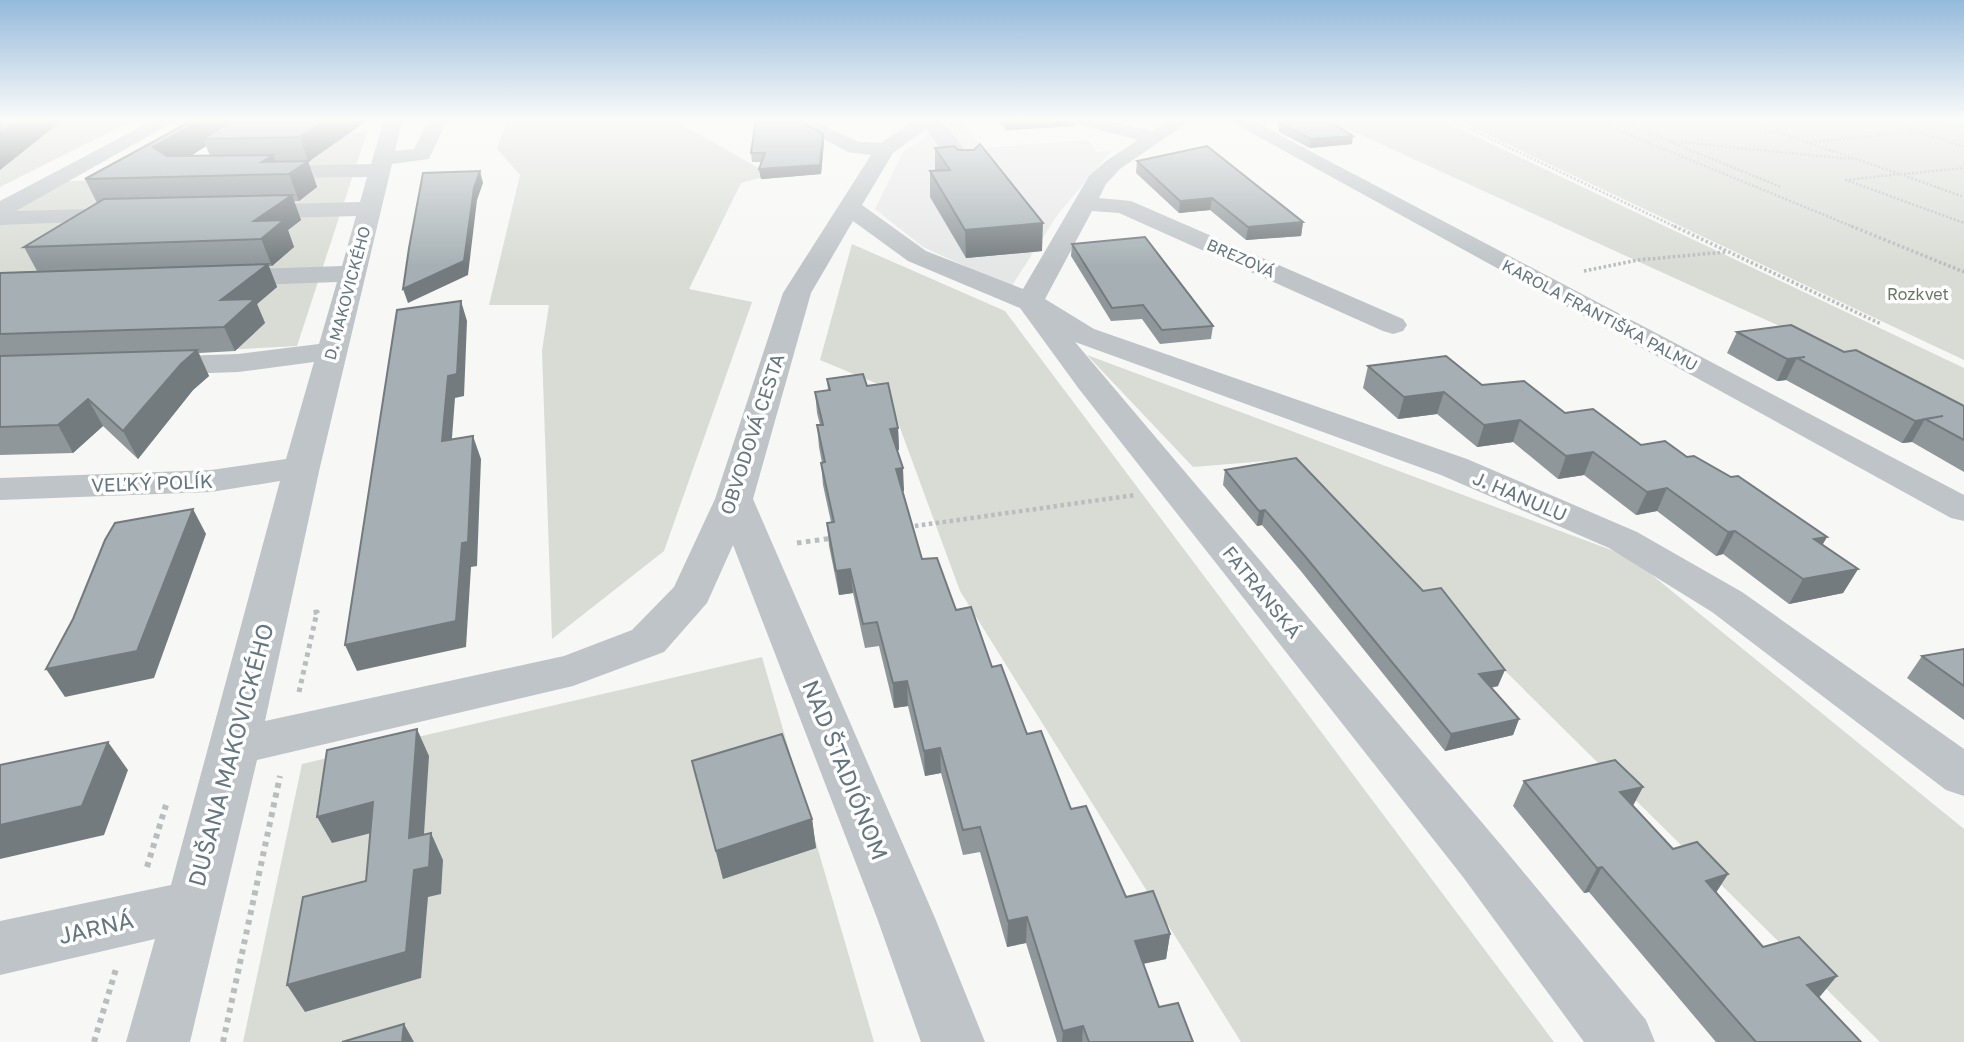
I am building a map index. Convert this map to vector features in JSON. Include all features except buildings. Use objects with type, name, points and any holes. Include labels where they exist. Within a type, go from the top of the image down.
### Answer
[{"type":"street","points":[[0,210],[77,169]]},
{"type":"street","points":[[244,172],[302,169]]},
{"type":"street","name":"D. MAKOVICKÉHO","points":[[302,467],[381,169]]},
{"type":"street","name":"OBVODOVÁ CESTA","points":[[235,746],[573,670],[648,641],[692,593],[734,499],[797,293],[849,207],[877,169]]},
{"type":"street","points":[[849,207],[917,256],[1030,302],[1097,181],[1109,169]]},
{"type":"street","name":"KAROLA FRANTIŠKA PALMU","points":[[1328,169],[1964,510]]},
{"type":"street","name":"BREZOVÁ","points":[[1085,204],[1123,206],[1394,325]]},
{"type":"street","points":[[216,213],[370,209]]},
{"type":"street","points":[[0,219],[148,215]]},
{"type":"street","points":[[195,279],[353,274]]},
{"type":"street","name":"FATRANSKÁ","points":[[1030,302],[1090,382],[1482,861],[1623,1042]]},
{"type":"street","name":"J. HANULU","points":[[1030,302],[1084,335],[1454,467],[1623,540],[1727,602],[1964,776]]},
{"type":"street","points":[[119,367],[238,363],[332,351]]},
{"type":"street","name":"VEĽKÝ POLÍK","points":[[0,489],[211,481],[302,467]]},
{"type":"street","name":"DUŠANA MAKOVICKÉHO","points":[[158,1042],[235,746],[302,467]]},
{"type":"street","name":"NAD ŠTADIÓNOM","points":[[734,499],[906,918],[953,1042]]},
{"type":"street","name":"JARNÁ","points":[[0,948],[192,905]]},
{"type":"path","points":[[1553,169],[1881,324]]},
{"type":"path","points":[[1712,169],[1964,272]]},
{"type":"path","points":[[1736,169],[1781,187]]},
{"type":"path","points":[[1883,169],[1964,197]]},
{"type":"path","points":[[1964,169],[1846,180],[1964,223]]},
{"type":"path","points":[[1536,280],[1638,260],[1726,251]]},
{"type":"path","points":[[905,528],[1178,489]]},
{"type":"path","points":[[754,549],[836,537]]},
{"type":"shaded area","points":[[895,169],[1096,169],[1058,214],[1011,287],[923,247],[875,209]]},
{"type":"green space","points":[[0,169],[37,169],[0,187]]},
{"type":"green space","points":[[191,169],[355,169],[297,346],[0,362],[0,217],[65,181],[174,179]]},
{"type":"green space","points":[[514,169],[760,169],[771,175],[741,183],[689,289],[752,302],[664,551],[552,639],[542,351],[549,305],[489,305],[520,175]]},
{"type":"green space","points":[[1435,169],[1544,169],[1964,368],[1964,416],[1863,364]]},
{"type":"green space","name":"Rozkvet","points":[[1559,169],[1964,169],[1964,360]]},
{"type":"green space","points":[[852,244],[1005,311],[1554,1042],[1241,1042],[960,591],[885,387],[820,360]]},
{"type":"green space","points":[[1087,355],[1630,557],[1964,829],[1964,1042],[1880,1042],[1291,459],[1193,467]]},
{"type":"green space","points":[[762,657],[874,1042],[243,1042],[302,764]]}]
